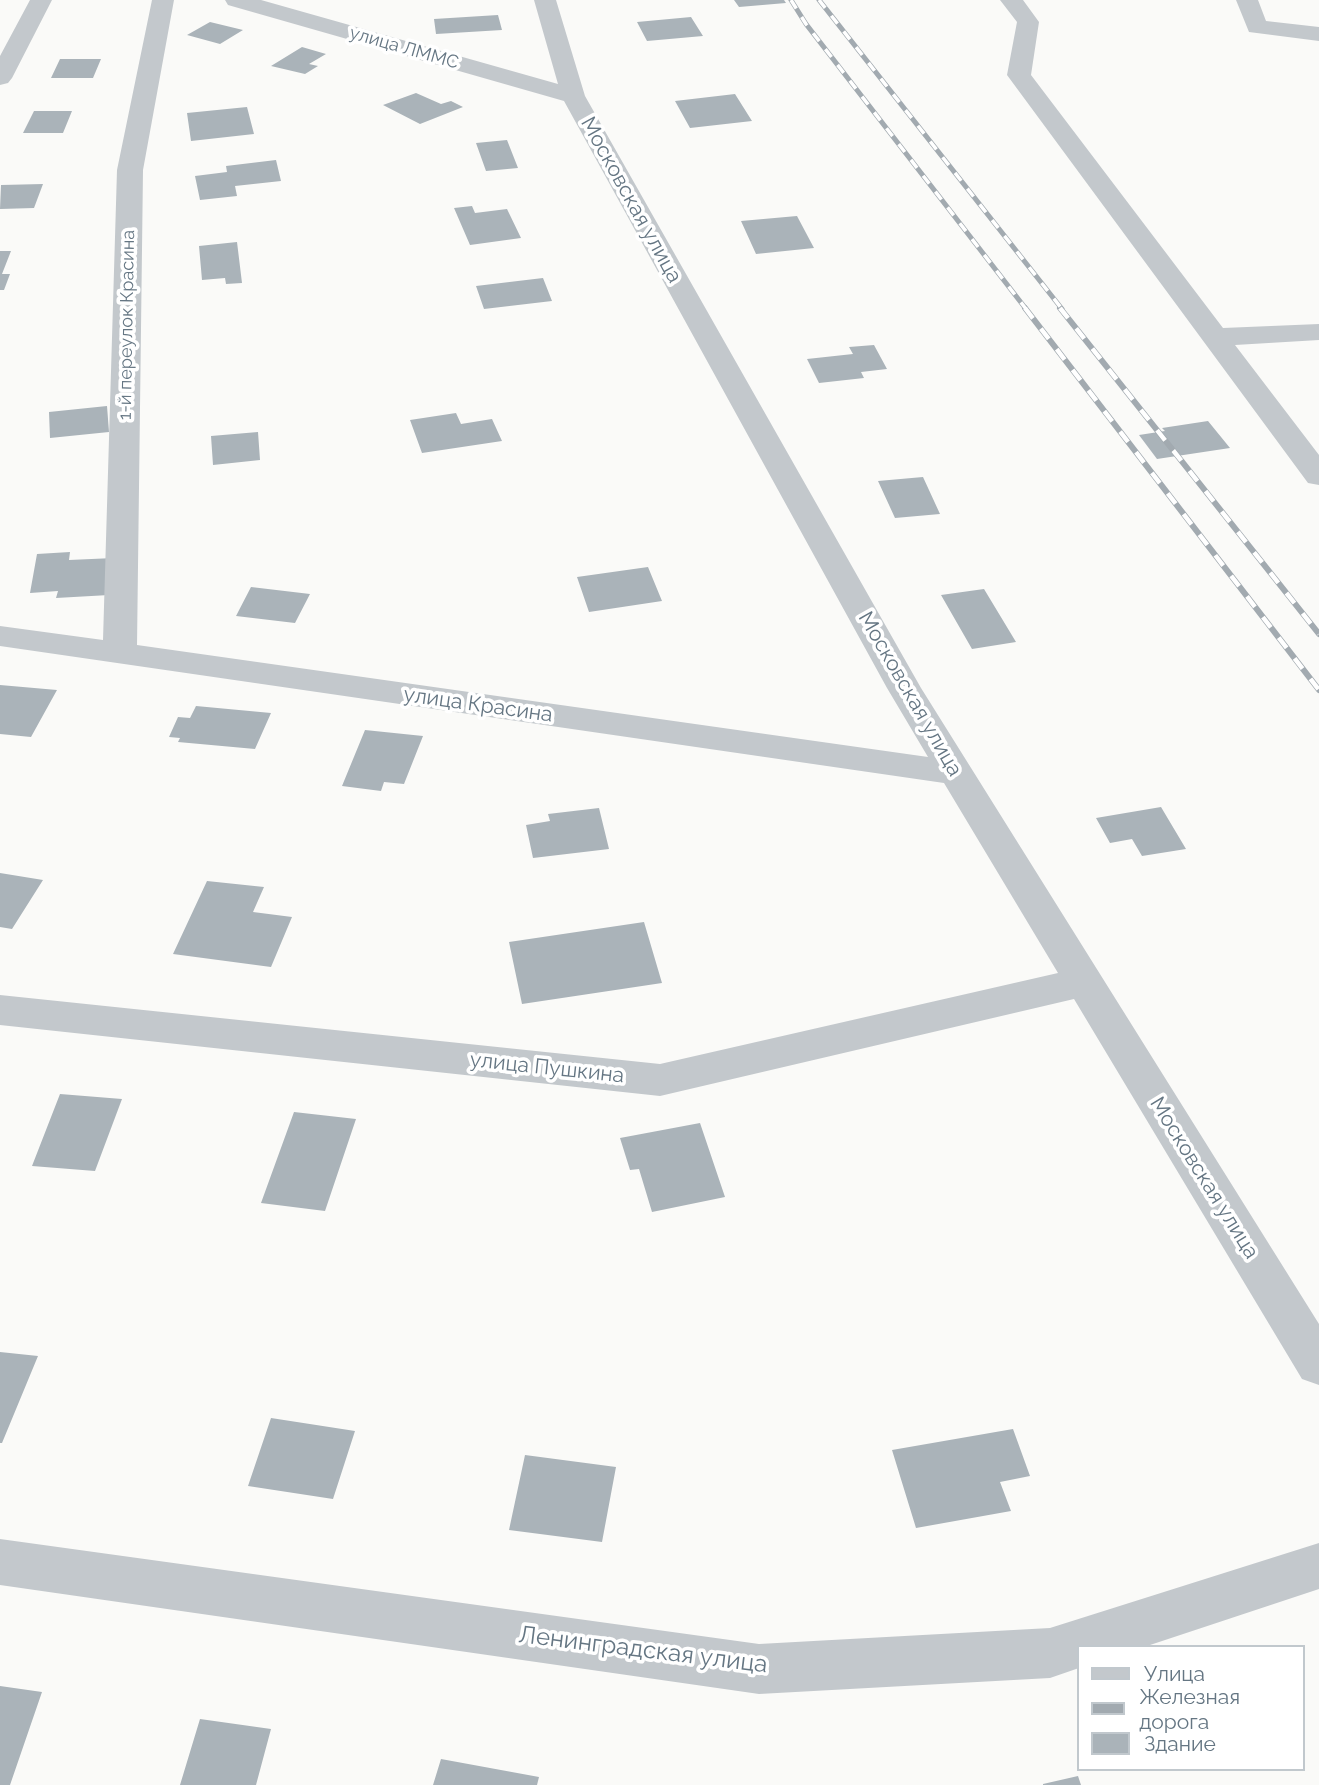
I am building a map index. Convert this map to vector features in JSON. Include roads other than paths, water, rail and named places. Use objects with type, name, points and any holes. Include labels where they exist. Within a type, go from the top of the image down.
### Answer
[{"type":"street","points":[[0,78],[41,0]]},
{"type":"street","name":"1-й переулок Красина","points":[[120,653],[130,170],[163,0]]},
{"type":"street","name":"улица ЛММС","points":[[236,0],[573,96]]},
{"type":"street","name":"Московская улица","points":[[545,0],[573,96],[904,688],[1319,1364]]},
{"type":"street","points":[[1011,0],[1028,22],[1019,75],[1319,476]]},
{"type":"street","points":[[1247,0],[1257,27],[1319,34]]},
{"type":"street","points":[[1215,337],[1319,332]]},
{"type":"street","name":"улица Красина","points":[[0,636],[956,773]]},
{"type":"street","name":"улица Пушкина","points":[[0,1010],[660,1080],[1084,982]]},
{"type":"street","name":"Ленинградская улица","points":[[0,1562],[759,1669],[1049,1653],[1319,1566]]},
{"type":"railway","points":[[791,0],[806,24],[1026,309]]},
{"type":"railway","points":[[819,0],[1062,309]]},
{"type":"railway","points":[[1025,308],[1319,690]]},
{"type":"railway","points":[[1060,308],[1319,634]]}]
